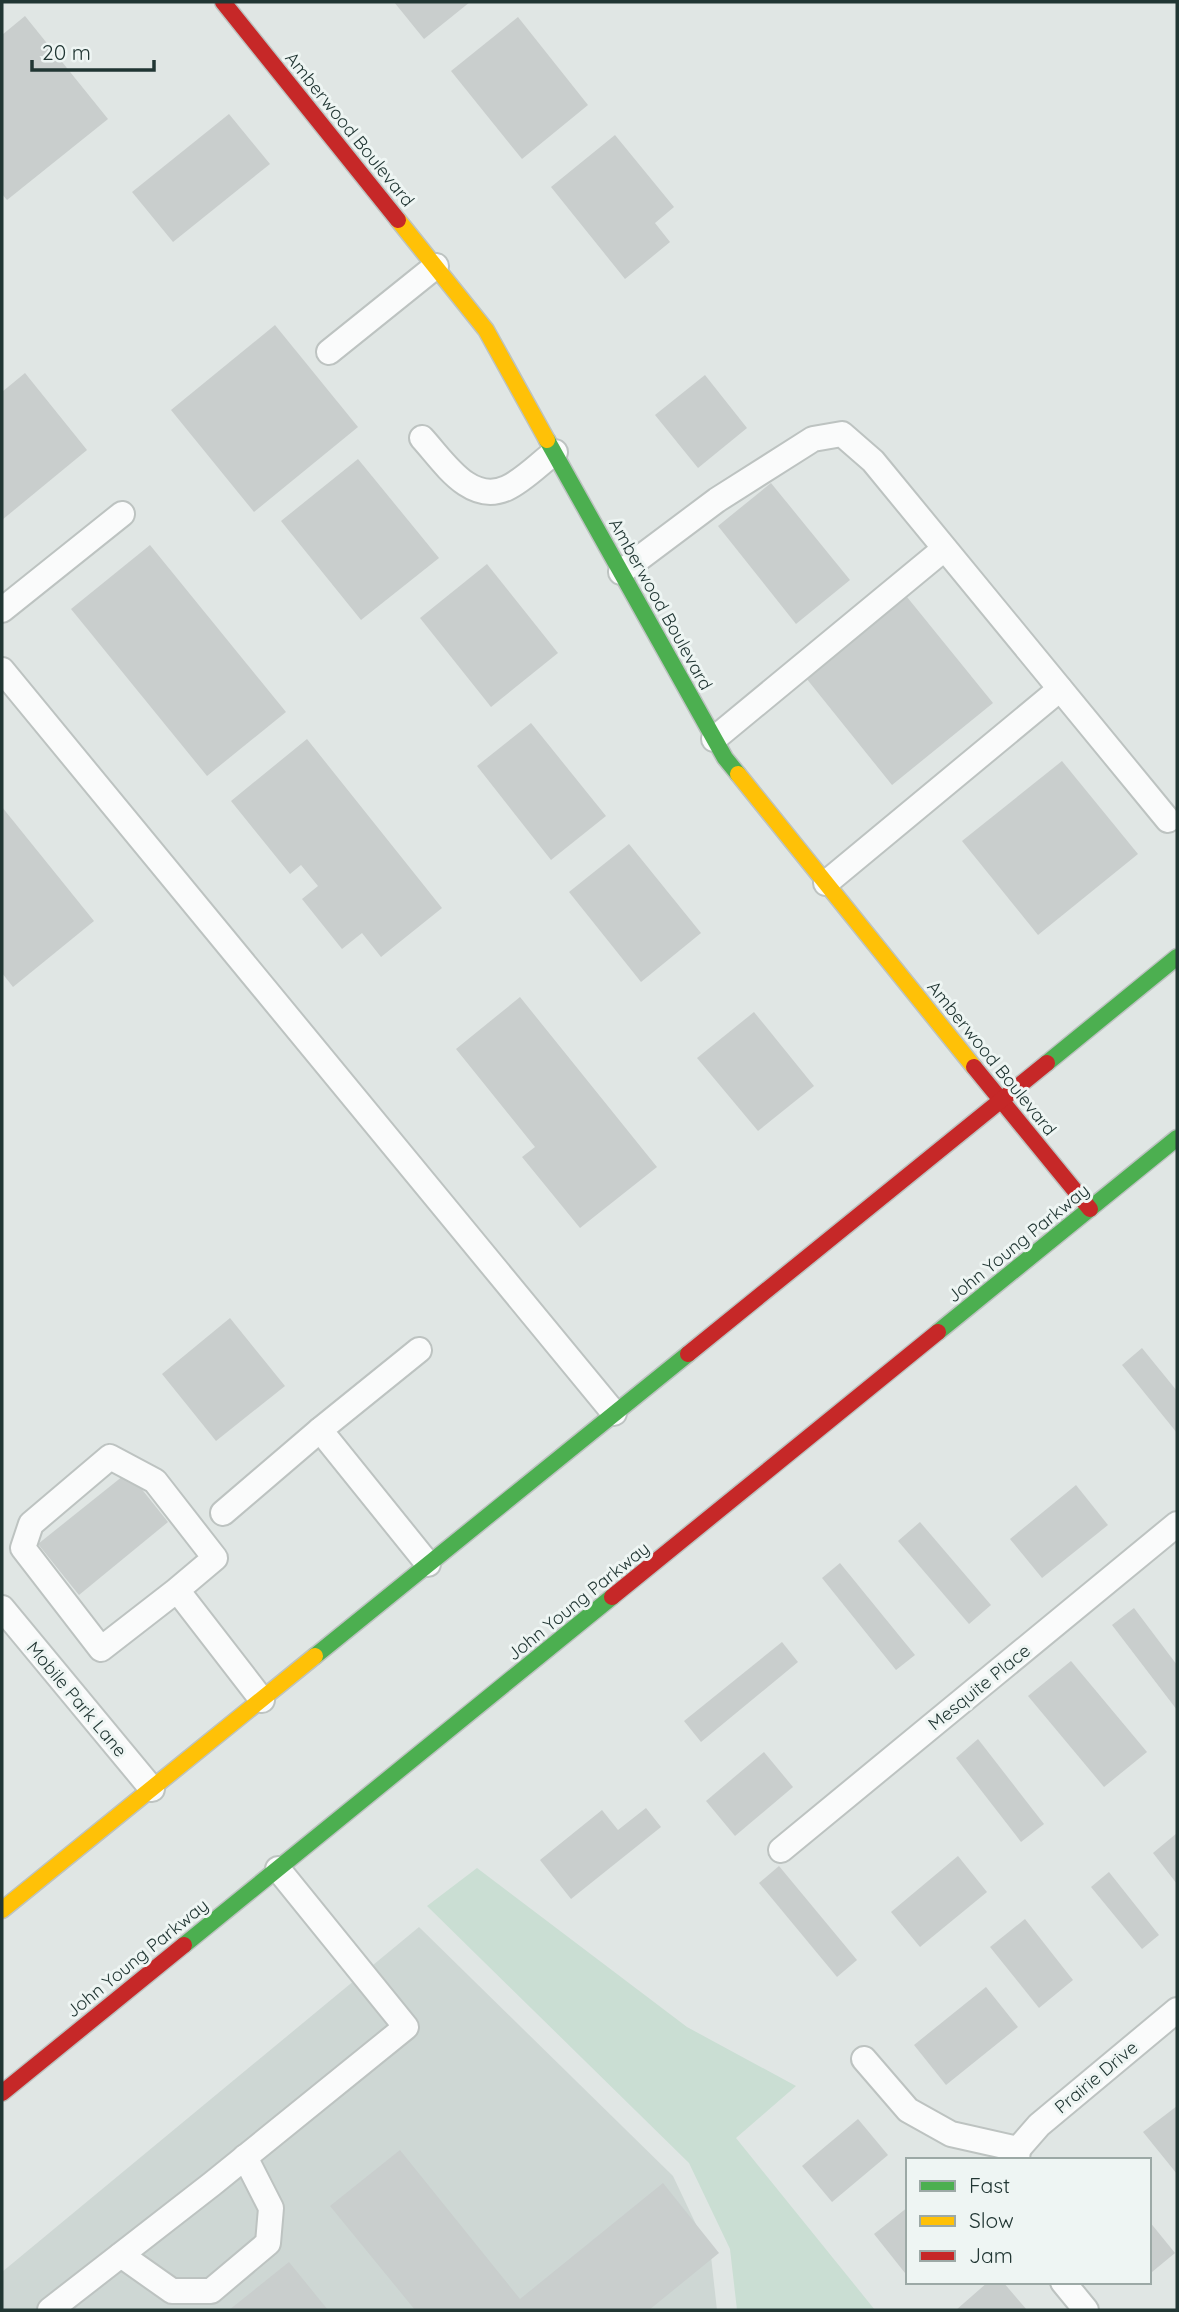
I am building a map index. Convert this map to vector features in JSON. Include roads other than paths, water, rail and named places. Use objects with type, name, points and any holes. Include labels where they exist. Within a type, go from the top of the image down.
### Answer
[{"type":"main road","name":"Amberwood Boulevard","points":[[223,2],[486,330],[725,758],[1090,1209]]},
{"type":"main road","points":[[2,1910],[1177,957]]},
{"type":"main road","name":"John Young Parkway","points":[[2,2093],[1177,1138]]},
{"type":"lane","points":[[328,352],[436,267]]},
{"type":"lane","points":[[621,572],[717,500],[813,439],[842,434],[873,461],[1168,820]]},
{"type":"lane","points":[[422,438],[460,480],[478,492],[493,493],[509,487],[555,452]]},
{"type":"lane","points":[[2,610],[122,514]]},
{"type":"lane","points":[[714,739],[944,549]]},
{"type":"lane","points":[[2,670],[614,1413]]},
{"type":"lane","points":[[826,883],[1060,689]]},
{"type":"lane","points":[[223,1513],[419,1350]]},
{"type":"lane","points":[[320,1430],[428,1564]]},
{"type":"lane","points":[[110,1457],[155,1481],[215,1558],[177,1590],[101,1649],[23,1548],[31,1524],[110,1457]]},
{"type":"lane","name":"Mesquite Place","points":[[781,1850],[1177,1524]]},
{"type":"lane","points":[[177,1590],[262,1700]]},
{"type":"lane","name":"Mobile Park Lane","points":[[2,1608],[152,1790]]},
{"type":"lane","points":[[50,2310],[406,2027],[278,1869]]},
{"type":"lane","name":"Prairie Drive","points":[[1018,2154],[1039,2125],[1177,2010]]},
{"type":"lane","points":[[864,2059],[908,2109],[951,2134],[1018,2154]]},
{"type":"lane","points":[[121,2255],[172,2291],[211,2291],[268,2243],[271,2208],[245,2157]]},
{"type":"lane","points":[[1065,2284],[1086,2310]]}]
